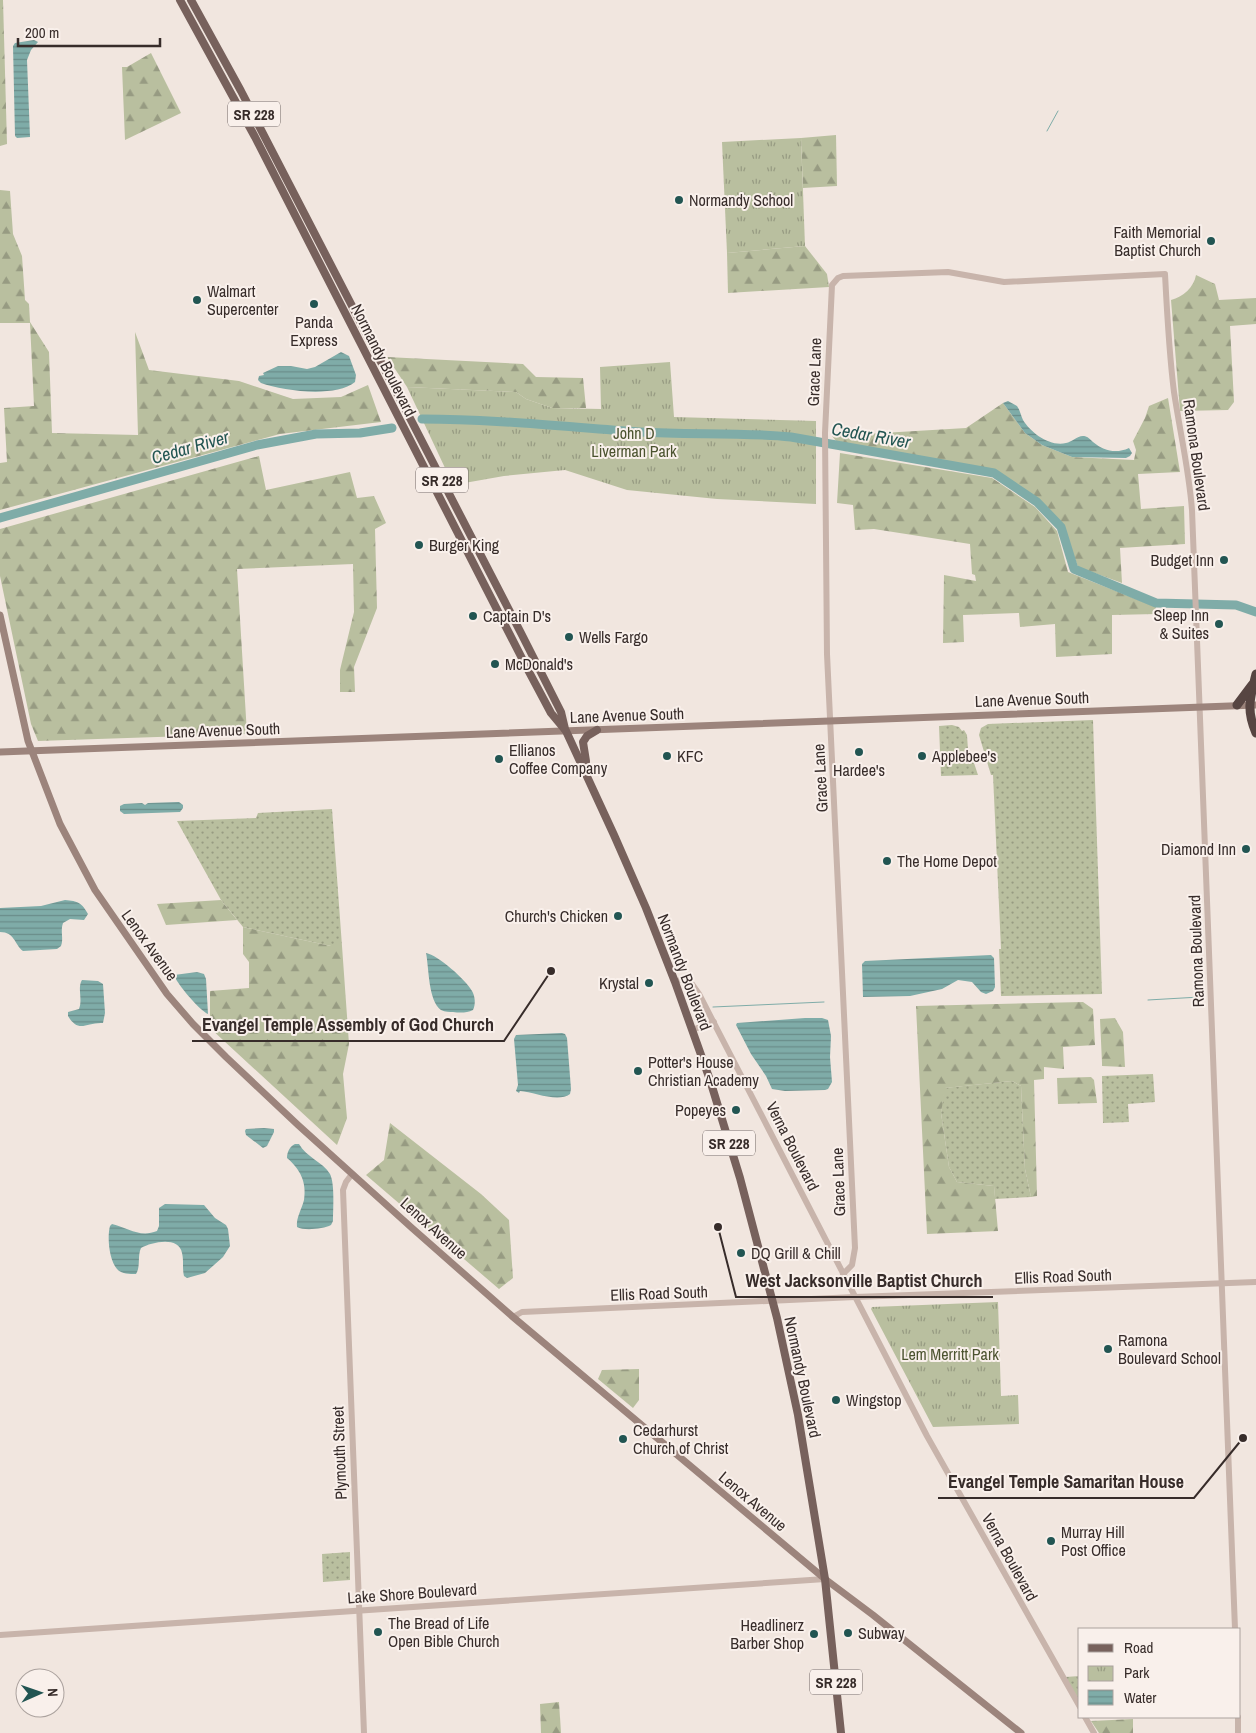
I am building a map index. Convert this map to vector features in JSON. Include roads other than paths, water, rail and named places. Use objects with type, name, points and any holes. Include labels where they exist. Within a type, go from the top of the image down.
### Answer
[{"type":"highway","points":[[1255,678],[1251,720],[1256,733]]},
{"type":"highway","points":[[1237,705],[1255,678]]},
{"type":"main road","name":"Normandy Boulevard","points":[[180,0],[255,138],[550,713],[566,731]]},
{"type":"main road","name":"Normandy Boulevard","points":[[191,0],[264,134],[561,712],[566,731],[643,902],[675,982],[710,1080],[740,1178],[773,1301],[795,1399],[825,1579],[841,1733]]},
{"type":"main road","points":[[418,455],[426,459],[441,485],[445,487]]},
{"type":"main road","name":"Lenox Avenue","points":[[0,615],[31,751],[60,824],[86,874],[129,941],[163,988],[194,1024],[226,1057],[352,1174],[514,1317],[825,1579],[1021,1733]]},
{"type":"main road","name":"Lane Avenue South","points":[[0,752],[1252,705]]},
{"type":"main road","points":[[585,772],[586,760],[583,742],[597,730]]},
{"type":"street","name":"Ramona Boulevard","points":[[838,278],[843,276],[948,272],[1004,282],[1165,274],[1170,355],[1190,486],[1235,1628]]},
{"type":"street","name":"Grace Lane","points":[[838,278],[831,290],[825,466],[830,720],[832,730],[855,1248],[852,1265],[843,1274]]},
{"type":"street","name":"Verna Boulevard","points":[[675,982],[683,979],[692,984],[699,994],[854,1297],[954,1487],[1078,1704]]},
{"type":"street","points":[[692,1030],[714,1022]]},
{"type":"street","name":"Plymouth Street","points":[[352,1174],[343,1190],[364,1733]]},
{"type":"street","name":"Ellis Road South","points":[[514,1317],[522,1312],[1256,1282]]},
{"type":"street","name":"Lake Shore Boulevard","points":[[0,1635],[825,1579]]},
{"type":"street","points":[[1086,1718],[1094,1733]]},
{"type":"street","points":[[1238,1718],[1238,1733]]},
{"type":"water","points":[[34,40],[38,42],[31,50],[27,60],[30,137],[17,138],[15,136],[13,46],[15,43]]},
{"type":"water","points":[[341,352],[349,356],[356,375],[355,382],[346,387],[309,392],[271,386],[258,380],[259,376],[264,375],[263,373],[278,366],[307,369],[315,367]]},
{"type":"water","points":[[1008,401],[1017,406],[1026,425],[1047,441],[1060,444],[1084,436],[1106,449],[1119,451],[1129,448],[1132,453],[1126,458],[1072,457],[1042,445],[1025,433],[1003,403]]},
{"type":"water","points":[[179,802],[183,805],[180,812],[124,814],[120,811],[120,806],[124,804],[142,803],[145,805],[148,803]]},
{"type":"water","points":[[65,900],[79,903],[88,914],[84,920],[70,919],[63,923],[62,943],[57,949],[23,951],[9,934],[0,932],[0,908],[41,906]]},
{"type":"water","points":[[426,953],[444,963],[469,986],[474,998],[475,1005],[473,1010],[468,1012],[447,1012],[437,1006],[431,992]]},
{"type":"water","points":[[991,955],[994,958],[995,987],[993,991],[986,994],[981,992],[972,982],[958,980],[942,989],[910,996],[863,997],[862,964],[865,961]]},
{"type":"water","points":[[197,972],[204,974],[206,979],[208,1014],[189,997],[174,975]]},
{"type":"water","points":[[82,980],[98,981],[103,984],[105,1013],[103,1023],[79,1026],[68,1016],[68,1012],[79,1009]]},
{"type":"water","points":[[805,1018],[828,1020],[831,1036],[832,1082],[828,1089],[825,1090],[785,1091],[772,1089],[736,1025],[737,1023]]},
{"type":"water","points":[[562,1033],[567,1038],[570,1094],[553,1097],[516,1091],[518,1085],[514,1039],[516,1035]]},
{"type":"water","points":[[246,1129],[274,1129],[274,1132],[267,1146],[263,1148],[246,1135],[245,1131]]},
{"type":"water","points":[[295,1144],[299,1144],[302,1149],[323,1166],[332,1178],[333,1221],[331,1225],[314,1229],[297,1227],[297,1220],[305,1193],[302,1176],[287,1158],[289,1150]]},
{"type":"water","points":[[165,1204],[204,1205],[215,1218],[226,1225],[230,1246],[223,1257],[205,1273],[187,1278],[184,1276],[183,1256],[180,1248],[171,1242],[158,1242],[141,1248],[136,1274],[119,1271],[114,1265],[110,1254],[110,1226],[112,1224],[140,1233],[157,1231],[159,1226],[159,1208]]},
{"type":"waterway","points":[[1047,131],[1058,111]]},
{"type":"waterway","name":"Cedar River","points":[[422,419],[503,422],[639,432],[791,437],[994,473],[1037,502],[1061,527],[1074,569],[1156,603],[1236,605],[1256,612]]},
{"type":"waterway","name":"Cedar River","points":[[0,518],[257,445],[316,434],[360,433],[392,428]]},
{"type":"waterway","points":[[1148,1000],[1200,997]]},
{"type":"waterway","points":[[713,1007],[824,1002]]},
{"type":"place","name":"Normandy School","points":[[679,200]]},
{"type":"place","name":"Faith Memorial Baptist Church","points":[[1211,241]]},
{"type":"place","name":"Walmart Supercenter","points":[[197,300]]},
{"type":"place","name":"Panda Express","points":[[314,304]]},
{"type":"place","name":"Burger King","points":[[419,545]]},
{"type":"place","name":"Budget Inn","points":[[1224,560]]},
{"type":"place","name":"Captain D's","points":[[473,616]]},
{"type":"place","name":"Sleep Inn & Suites","points":[[1219,624]]},
{"type":"place","name":"Wells Fargo","points":[[569,637]]},
{"type":"place","name":"McDonald's","points":[[495,664]]},
{"type":"place","name":"Hardee's","points":[[859,752]]},
{"type":"place","name":"KFC","points":[[667,756]]},
{"type":"place","name":"Applebee's","points":[[922,756]]},
{"type":"place","name":"Ellianos Coffee Company","points":[[499,759]]},
{"type":"place","name":"Diamond Inn","points":[[1246,849]]},
{"type":"place","name":"The Home Depot","points":[[887,861]]},
{"type":"place","name":"Church's Chicken","points":[[618,916]]},
{"type":"place","name":"Evangel Temple Assembly of God Church","points":[[551,971]]},
{"type":"place","name":"Krystal","points":[[649,983]]},
{"type":"place","name":"Potter's House Christian Academy","points":[[638,1071]]},
{"type":"place","name":"Popeyes","points":[[736,1110]]},
{"type":"place","name":"West Jacksonville Baptist Church","points":[[718,1227]]},
{"type":"place","name":"DQ Grill & Chill","points":[[741,1253]]},
{"type":"place","name":"Ramona Boulevard School","points":[[1108,1349]]},
{"type":"place","name":"Wingstop","points":[[836,1400]]},
{"type":"place","name":"Evangel Temple Samaritan House","points":[[1243,1438]]},
{"type":"place","name":"Cedarhurst Church of Christ","points":[[623,1439]]},
{"type":"place","name":"Murray Hill Post Office","points":[[1051,1541]]},
{"type":"place","name":"The Bread of Life Open Bible Church","points":[[378,1632]]},
{"type":"place","name":"Subway","points":[[848,1633]]},
{"type":"place","name":"Headlinerz Barber Shop","points":[[814,1634]]},
{"type":"park label","name":"John D Liverman Park","points":[[634,442]]},
{"type":"park label","name":"Lem Merritt Park","points":[[950,1354]]}]
